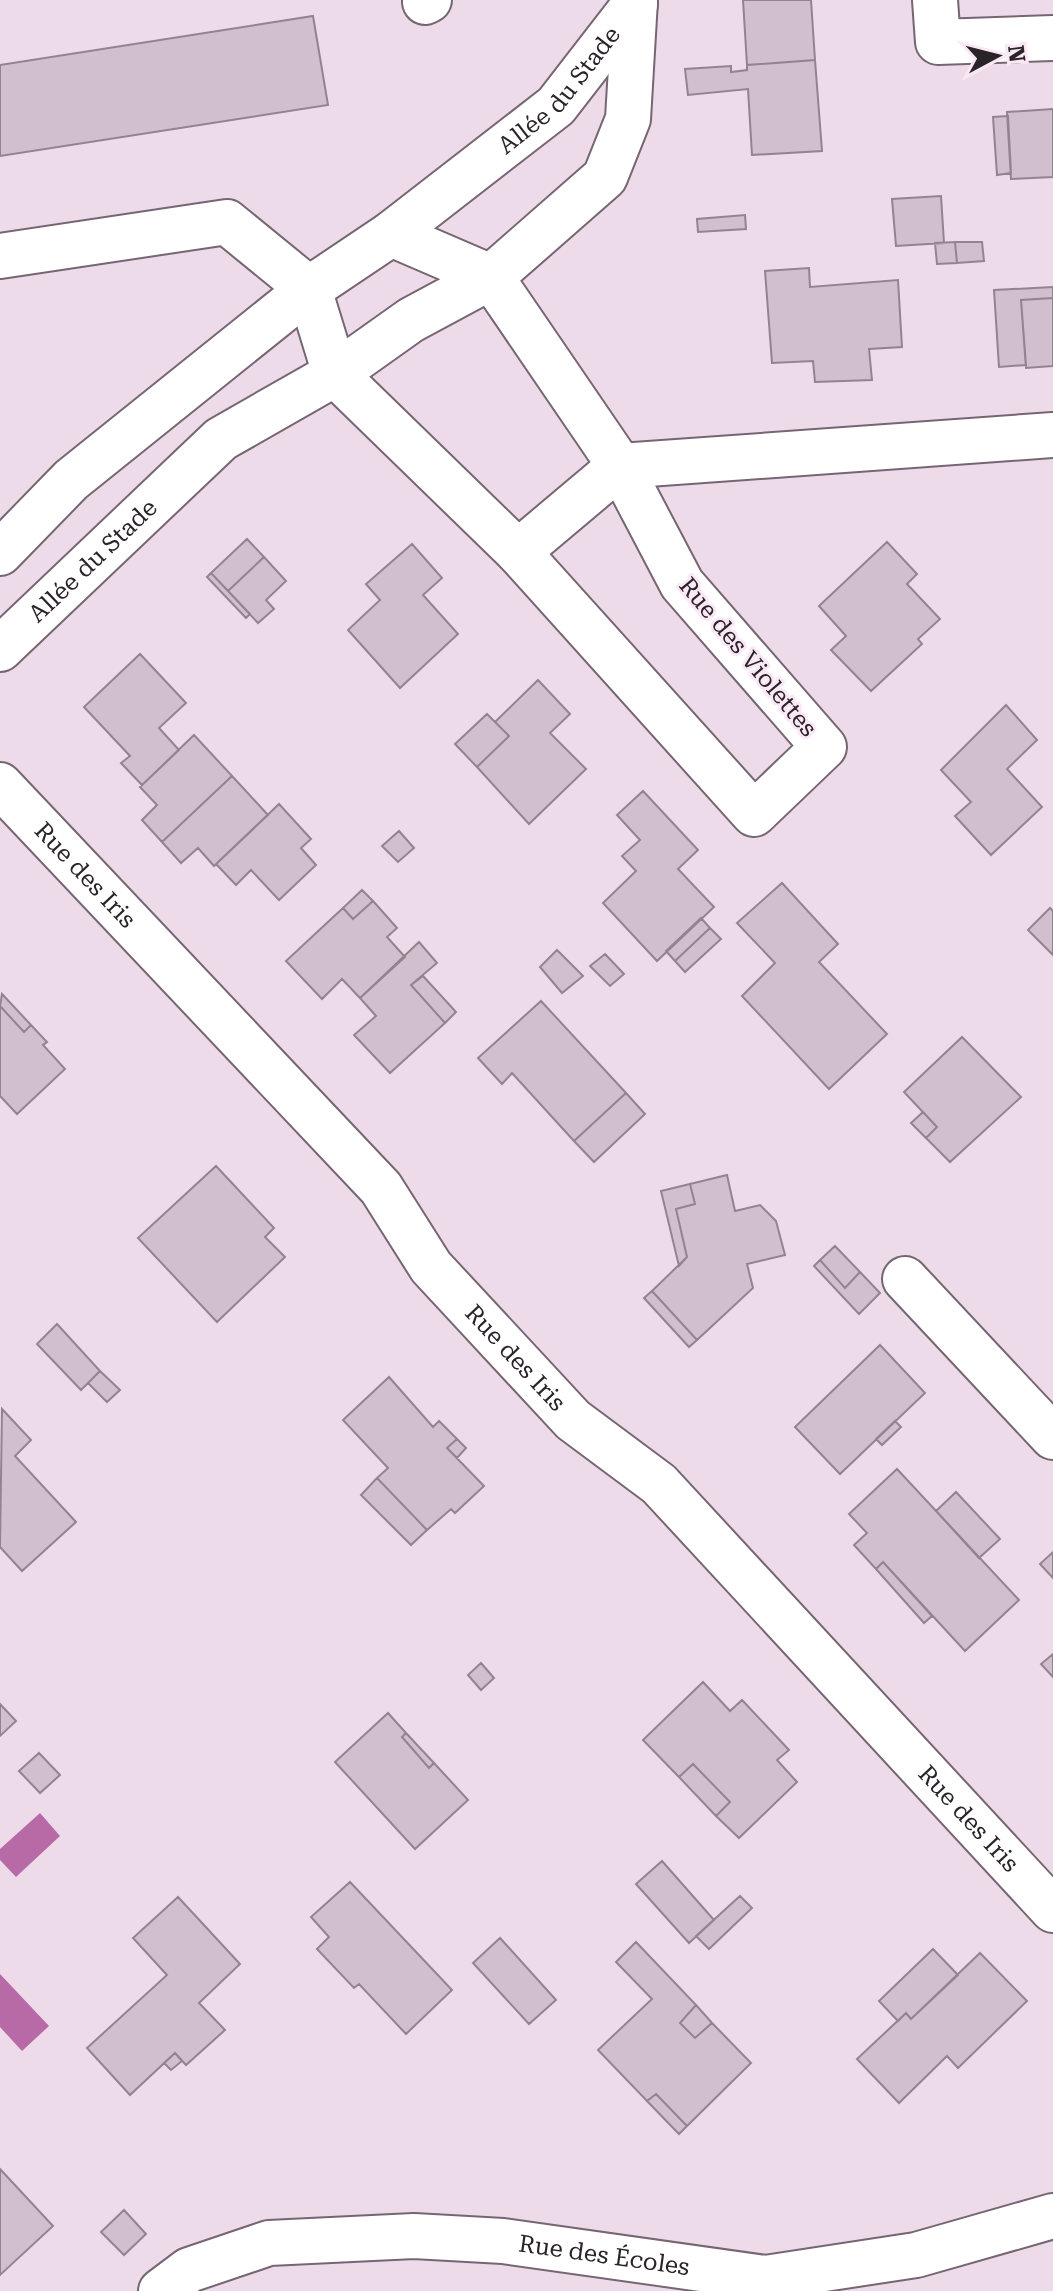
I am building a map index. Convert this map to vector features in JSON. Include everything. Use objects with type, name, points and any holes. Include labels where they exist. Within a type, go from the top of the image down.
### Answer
[{"type":"street","points":[[935,0],[938,42],[1053,38]]},
{"type":"street","name":"Allée du Stade","points":[[0,553],[71,480],[309,289],[391,234],[556,106],[635,2]]},
{"type":"street","name":"Allée du Stade","points":[[0,649],[221,439],[335,374],[411,320],[491,277],[605,177],[628,119],[635,2]]},
{"type":"street","points":[[0,256],[227,222],[309,289]]},
{"type":"street","points":[[391,234],[491,277]]},
{"type":"street","name":"Rue des Violettes","points":[[309,289],[335,374],[518,552],[754,814],[824,747],[682,584],[620,466],[491,277]]},
{"type":"street","points":[[518,552],[620,466],[1053,435]]},
{"type":"street","name":"Rue des Iris","points":[[0,785],[381,1188],[431,1267],[563,1409],[659,1484],[1053,1910]]},
{"type":"street","points":[[905,1279],[1053,1437]]},
{"type":"street","name":"Rue des Écoles","points":[[161,2291],[189,2270],[269,2243],[414,2236],[503,2241],[765,2278],[916,2255],[1053,2216]]},
{"type":"shaded area","points":[[40,1813],[60,1836],[16,1877],[0,1860],[0,1849]]},
{"type":"shaded area","points":[[0,1974],[49,2026],[22,2051],[0,2027]]},
{"type":"building","points":[[743,0],[811,0],[815,60],[747,65]]},
{"type":"building","points":[[313,16],[328,105],[0,156],[0,65]]},
{"type":"building","points":[[815,60],[822,151],[752,155],[748,89],[688,95],[685,69],[731,66],[731,72],[747,70],[747,65]]},
{"type":"building","points":[[1053,109],[1053,177],[1011,179],[1007,112]]},
{"type":"building","points":[[1008,116],[1011,173],[997,175],[993,117]]},
{"type":"building","points":[[941,196],[944,243],[896,246],[892,199]]},
{"type":"building","points":[[745,215],[746,229],[698,232],[697,219]]},
{"type":"building","points":[[955,242],[957,263],[937,264],[935,243]]},
{"type":"building","points":[[955,242],[982,242],[984,261],[957,263]]},
{"type":"building","points":[[809,268],[810,287],[898,280],[902,347],[869,349],[872,380],[815,382],[813,361],[772,363],[765,271]]},
{"type":"building","points":[[1053,287],[1053,298],[1021,300],[1026,365],[999,367],[994,290]]},
{"type":"building","points":[[1053,298],[1053,366],[1026,368],[1021,300]]},
{"type":"building","points":[[247,539],[264,557],[228,591],[211,573]]},
{"type":"building","points":[[887,542],[917,574],[907,584],[940,619],[918,639],[922,644],[871,691],[831,650],[846,636],[819,606]]},
{"type":"building","points":[[412,544],[442,578],[423,595],[458,634],[400,688],[348,630],[380,600],[366,584]]},
{"type":"building","points":[[264,557],[286,581],[266,600],[274,609],[258,623],[228,591]]},
{"type":"building","points":[[211,573],[250,614],[246,618],[207,577]]},
{"type":"building","points":[[140,654],[186,703],[159,728],[179,750],[142,785],[121,763],[130,756],[84,707]]},
{"type":"building","points":[[538,680],[570,714],[550,733],[586,769],[529,824],[477,767],[509,736],[495,722]]},
{"type":"building","points":[[1006,705],[1037,740],[1007,769],[1042,807],[991,855],[955,816],[971,802],[941,770]]},
{"type":"building","points":[[487,714],[509,736],[477,767],[455,744]]},
{"type":"building","points":[[194,735],[232,776],[162,842],[142,820],[157,805],[140,787]]},
{"type":"building","points":[[232,776],[268,815],[214,866],[198,848],[181,863],[162,842]]},
{"type":"building","points":[[643,791],[698,850],[678,869],[714,907],[657,961],[603,903],[636,871],[622,856],[640,840],[617,815]]},
{"type":"building","points":[[279,804],[311,839],[301,848],[316,865],[279,900],[251,870],[236,885],[216,864]]},
{"type":"building","points":[[399,831],[414,848],[398,862],[382,846]]},
{"type":"building","points":[[782,883],[838,944],[819,962],[887,1034],[829,1089],[742,996],[775,963],[737,923]]},
{"type":"building","points":[[362,890],[373,901],[353,919],[343,908]]},
{"type":"building","points":[[373,901],[397,928],[387,937],[405,957],[360,998],[342,979],[322,999],[286,961],[343,908],[353,919]]},
{"type":"building","points":[[1050,908],[1053,911],[1053,955],[1028,930]]},
{"type":"building","points":[[701,918],[710,928],[675,961],[666,951]]},
{"type":"building","points":[[710,928],[721,939],[685,972],[675,961]]},
{"type":"building","points":[[419,942],[437,963],[411,985],[445,1023],[390,1073],[354,1035],[376,1016],[360,998]]},
{"type":"building","points":[[557,950],[583,976],[562,993],[540,967]]},
{"type":"building","points":[[605,954],[624,974],[610,986],[590,966]]},
{"type":"building","points":[[423,976],[456,1012],[445,1023],[411,985]]},
{"type":"building","points":[[2,994],[31,1025],[24,1032],[0,1006]]},
{"type":"building","points":[[541,1001],[626,1093],[574,1141],[512,1073],[502,1084],[478,1058]]},
{"type":"building","points":[[0,1006],[24,1032],[31,1025],[47,1042],[43,1045],[65,1069],[17,1114],[0,1096]]},
{"type":"building","points":[[962,1037],[1021,1097],[950,1162],[926,1138],[937,1127],[904,1092]]},
{"type":"building","points":[[626,1093],[645,1114],[594,1162],[574,1141]]},
{"type":"building","points":[[923,1112],[937,1127],[926,1138],[911,1123]]},
{"type":"building","points":[[216,1166],[274,1228],[265,1237],[285,1257],[217,1322],[138,1238]]},
{"type":"building","points":[[727,1175],[735,1211],[760,1205],[776,1221],[785,1255],[747,1264],[753,1288],[697,1340],[652,1291],[687,1257],[676,1209],[695,1204],[690,1184]]},
{"type":"building","points":[[690,1184],[695,1204],[676,1209],[687,1257],[679,1266],[661,1191]]},
{"type":"building","points":[[835,1246],[860,1272],[845,1288],[820,1260]]},
{"type":"building","points":[[820,1260],[845,1288],[860,1272],[880,1293],[859,1314],[814,1266]]},
{"type":"building","points":[[652,1291],[697,1340],[689,1347],[644,1298]]},
{"type":"building","points":[[57,1324],[100,1371],[81,1390],[37,1344]]},
{"type":"building","points":[[880,1345],[925,1393],[840,1474],[795,1427]]},
{"type":"building","points":[[100,1371],[120,1390],[107,1402],[88,1383]]},
{"type":"building","points":[[389,1377],[433,1427],[439,1421],[457,1439],[447,1448],[484,1486],[455,1513],[451,1509],[427,1530],[377,1478],[388,1468],[343,1420]]},
{"type":"building","points":[[2,1409],[31,1440],[15,1456],[76,1522],[22,1571],[0,1547]]},
{"type":"building","points":[[895,1421],[901,1427],[882,1445],[876,1439]]},
{"type":"building","points":[[457,1439],[466,1448],[457,1458],[447,1448]]},
{"type":"building","points":[[897,1469],[1019,1600],[965,1651],[883,1562],[876,1569],[854,1545],[867,1533],[849,1514]]},
{"type":"building","points":[[377,1478],[427,1530],[411,1545],[361,1495]]},
{"type":"building","points":[[956,1492],[1000,1539],[979,1558],[936,1511]]},
{"type":"building","points":[[1053,1552],[1053,1578],[1040,1564]]},
{"type":"building","points":[[883,1562],[932,1616],[924,1623],[876,1569]]},
{"type":"building","points":[[1053,1654],[1053,1677],[1041,1664]]},
{"type":"building","points":[[481,1663],[494,1678],[481,1690],[468,1675]]},
{"type":"building","points":[[703,1682],[730,1711],[742,1700],[789,1750],[777,1760],[797,1782],[739,1838],[716,1816],[730,1802],[693,1764],[679,1777],[643,1740]]},
{"type":"building","points":[[0,1704],[16,1721],[0,1736]]},
{"type":"building","points":[[388,1713],[406,1733],[402,1737],[429,1768],[434,1763],[468,1800],[415,1849],[335,1762]]},
{"type":"building","points":[[406,1733],[434,1763],[429,1768],[402,1737]]},
{"type":"building","points":[[39,1753],[60,1775],[40,1793],[19,1771]]},
{"type":"building","points":[[693,1764],[730,1802],[716,1816],[679,1777]]},
{"type":"building","points":[[662,1861],[714,1920],[689,1943],[636,1884]]},
{"type":"building","points":[[350,1882],[452,1990],[406,2034],[359,1984],[354,1988],[317,1949],[329,1937],[311,1917]]},
{"type":"building","points":[[740,1896],[752,1908],[709,1949],[696,1936]]},
{"type":"building","points":[[178,1897],[240,1964],[199,2003],[225,2030],[186,2065],[175,2053],[130,2095],[87,2048],[167,1975],[133,1938]]},
{"type":"building","points":[[500,1938],[556,2000],[529,2024],[473,1963]]},
{"type":"building","points":[[636,1942],[696,2005],[680,2023],[695,2038],[712,2023],[751,2063],[687,2126],[656,2094],[647,2101],[598,2050],[652,1999],[616,1962]]},
{"type":"building","points":[[933,1949],[958,1975],[911,2019],[906,2013],[898,2021],[879,2001]]},
{"type":"building","points":[[980,1953],[1027,2001],[958,2068],[947,2056],[899,2103],[857,2059],[906,2013],[911,2019]]},
{"type":"building","points":[[696,2005],[712,2023],[695,2038],[680,2023]]},
{"type":"building","points":[[175,2053],[182,2061],[171,2070],[164,2063]]},
{"type":"building","points":[[656,2094],[687,2126],[679,2134],[647,2101]]},
{"type":"building","points":[[0,2169],[53,2226],[0,2275]]},
{"type":"building","points":[[124,2210],[146,2234],[124,2255],[101,2232]]}]
